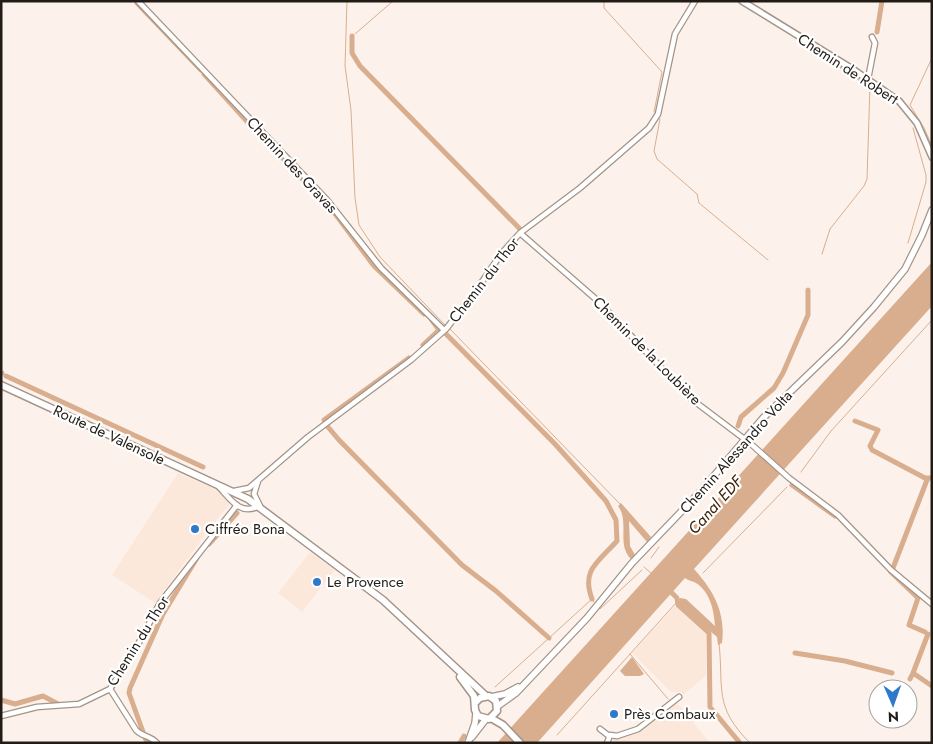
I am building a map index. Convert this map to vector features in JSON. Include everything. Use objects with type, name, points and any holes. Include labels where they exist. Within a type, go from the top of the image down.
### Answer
[{"type":"main road","name":"Chemin Alessandro Volta","points":[[497,709],[525,683],[592,612],[632,563],[700,492],[744,439],[842,342],[888,291],[914,253],[932,210]]},
{"type":"main road","name":"Route de Valensole","points":[[1,385],[234,491],[259,507],[377,595],[488,697]]},
{"type":"main road","name":"Route de Valensole","points":[[217,484],[259,507]]},
{"type":"main road","name":"Route de Valensole","points":[[446,660],[473,695],[475,703]]},
{"type":"main road","name":"Chemin Alessandro Volta","points":[[488,697],[505,694],[525,683]]},
{"type":"main road","points":[[468,743],[475,723],[475,703],[480,698],[488,697],[497,709],[503,725]]},
{"type":"main road","points":[[468,743],[497,709]]},
{"type":"main road","points":[[476,713],[503,725],[520,743]]},
{"type":"street","name":"Chemin des Gravas","points":[[138,1],[327,200],[381,268],[445,330]]},
{"type":"street","name":"Chemin du Thor","points":[[234,491],[245,490],[259,480],[308,437],[411,360],[445,330],[475,292],[501,254],[520,233],[580,188],[652,125],[658,114],[675,34],[695,1]]},
{"type":"street","name":"Chemin de Robert","points":[[742,1],[868,79],[906,108],[922,131],[932,158]]},
{"type":"street","points":[[868,79],[875,43],[872,37]]},
{"type":"street","name":"Chemin de la Loubière","points":[[520,233],[598,301],[690,398],[751,444],[789,478],[838,515],[892,570],[932,604]]},
{"type":"street","points":[[217,484],[237,505],[246,510],[259,507],[254,493],[259,480]]},
{"type":"street","name":"Chemin du Thor","points":[[1,716],[37,708],[79,704],[100,696],[110,689],[126,665],[160,603],[237,505]]},
{"type":"street","points":[[110,689],[136,730],[150,736],[157,743]]},
{"type":"street","points":[[600,729],[609,736],[618,739],[638,729],[658,709],[679,697]]},
{"type":"street","points":[[607,743],[609,736]]},
{"type":"shaded area","points":[[178,473],[219,491],[230,500],[229,506],[220,515],[155,603],[112,575]]},
{"type":"shaded area","points":[[310,552],[335,570],[302,612],[278,593]]},
{"type":"shaded area","points":[[675,606],[706,634],[706,676],[683,695],[681,692],[671,692],[632,653]]},
{"type":"shaded area","points":[[671,702],[680,706],[710,743],[611,743],[616,735],[638,729]]},
{"type":"water","name":"Canal EDF","points":[[932,262],[932,306],[694,569],[707,585],[717,602],[722,621],[722,643],[718,645],[717,637],[680,605],[680,598],[686,599],[715,626],[714,614],[705,591],[696,583],[685,578],[537,743],[497,743]]},
{"type":"water","points":[[621,503],[651,537],[647,542],[629,521],[630,546],[635,555],[631,559],[624,547],[623,519],[618,506]]},
{"type":"water","points":[[632,657],[644,674],[640,676],[625,676],[620,671]]},
{"type":"waterway","points":[[347,1],[345,66],[351,110],[355,198],[359,225],[380,257],[446,326]]},
{"type":"waterway","points":[[355,34],[393,1]]},
{"type":"waterway","points":[[604,1],[604,8],[662,72],[654,112]]},
{"type":"waterway","points":[[877,32],[882,1]]},
{"type":"waterway","points":[[137,3],[201,70]]},
{"type":"waterway","points":[[352,36],[352,53],[360,66],[519,228]]},
{"type":"waterway","points":[[818,51],[870,85]]},
{"type":"waterway","points":[[932,58],[910,105],[932,146]]},
{"type":"waterway","points":[[204,74],[253,128]]},
{"type":"waterway","points":[[870,85],[878,89]]},
{"type":"waterway","points":[[822,254],[830,229],[864,186],[867,179],[870,85]]},
{"type":"waterway","points":[[881,92],[898,105],[911,121]]},
{"type":"waterway","points":[[660,119],[654,151],[657,159],[697,194],[699,203],[768,260]]},
{"type":"waterway","points":[[908,243],[926,182],[926,175],[913,128]]},
{"type":"waterway","points":[[258,133],[270,146]]},
{"type":"waterway","points":[[275,150],[336,215],[374,266],[424,314]]},
{"type":"waterway","points":[[738,426],[741,417],[774,388],[783,373],[808,315],[808,290]]},
{"type":"waterway","points":[[431,319],[439,330]]},
{"type":"waterway","points":[[801,472],[831,431],[932,320]]},
{"type":"waterway","points":[[449,328],[621,505]]},
{"type":"waterway","points":[[423,345],[439,330]]},
{"type":"waterway","points":[[446,334],[555,444],[606,501],[616,520],[617,541],[598,561],[590,573],[589,589],[592,599]]},
{"type":"waterway","points":[[324,420],[409,358]]},
{"type":"waterway","points":[[6,376],[203,467]]},
{"type":"waterway","points":[[855,421],[878,430],[870,446],[872,450],[925,478],[932,478]]},
{"type":"waterway","points":[[328,427],[462,565],[496,591],[549,638]]},
{"type":"waterway","points":[[893,568],[927,480],[925,478]]},
{"type":"waterway","points":[[792,485],[835,516]]},
{"type":"waterway","points":[[703,573],[787,487]]},
{"type":"waterway","points":[[209,544],[237,513]]},
{"type":"waterway","points":[[651,558],[659,547]]},
{"type":"waterway","points":[[147,743],[129,693],[130,688],[163,614],[197,558]]},
{"type":"waterway","points":[[644,567],[651,573]]},
{"type":"waterway","points":[[600,609],[642,570]]},
{"type":"waterway","points":[[891,572],[918,598],[909,625],[925,632]]},
{"type":"waterway","points":[[672,592],[680,600]]},
{"type":"waterway","points":[[672,593],[677,598],[678,605],[709,633],[710,707],[740,743]]},
{"type":"waterway","points":[[495,687],[592,599],[594,602]]},
{"type":"waterway","points":[[557,735],[676,603]]},
{"type":"waterway","points":[[913,673],[928,634]]},
{"type":"waterway","points":[[719,643],[722,696],[725,707],[738,730],[750,743]]},
{"type":"waterway","points":[[795,653],[845,661],[892,673]]},
{"type":"waterway","points":[[630,654],[668,699]]},
{"type":"waterway","points":[[910,679],[913,673],[932,686]]},
{"type":"waterway","points":[[1,700],[15,704],[43,696],[60,705]]},
{"type":"waterway","points":[[460,743],[464,736]]},
{"type":"place","name":"Ciffréo Bona","points":[[195,529]]},
{"type":"place","name":"Le Provence","points":[[317,582]]},
{"type":"place","name":"Près Combaux","points":[[614,714]]}]
